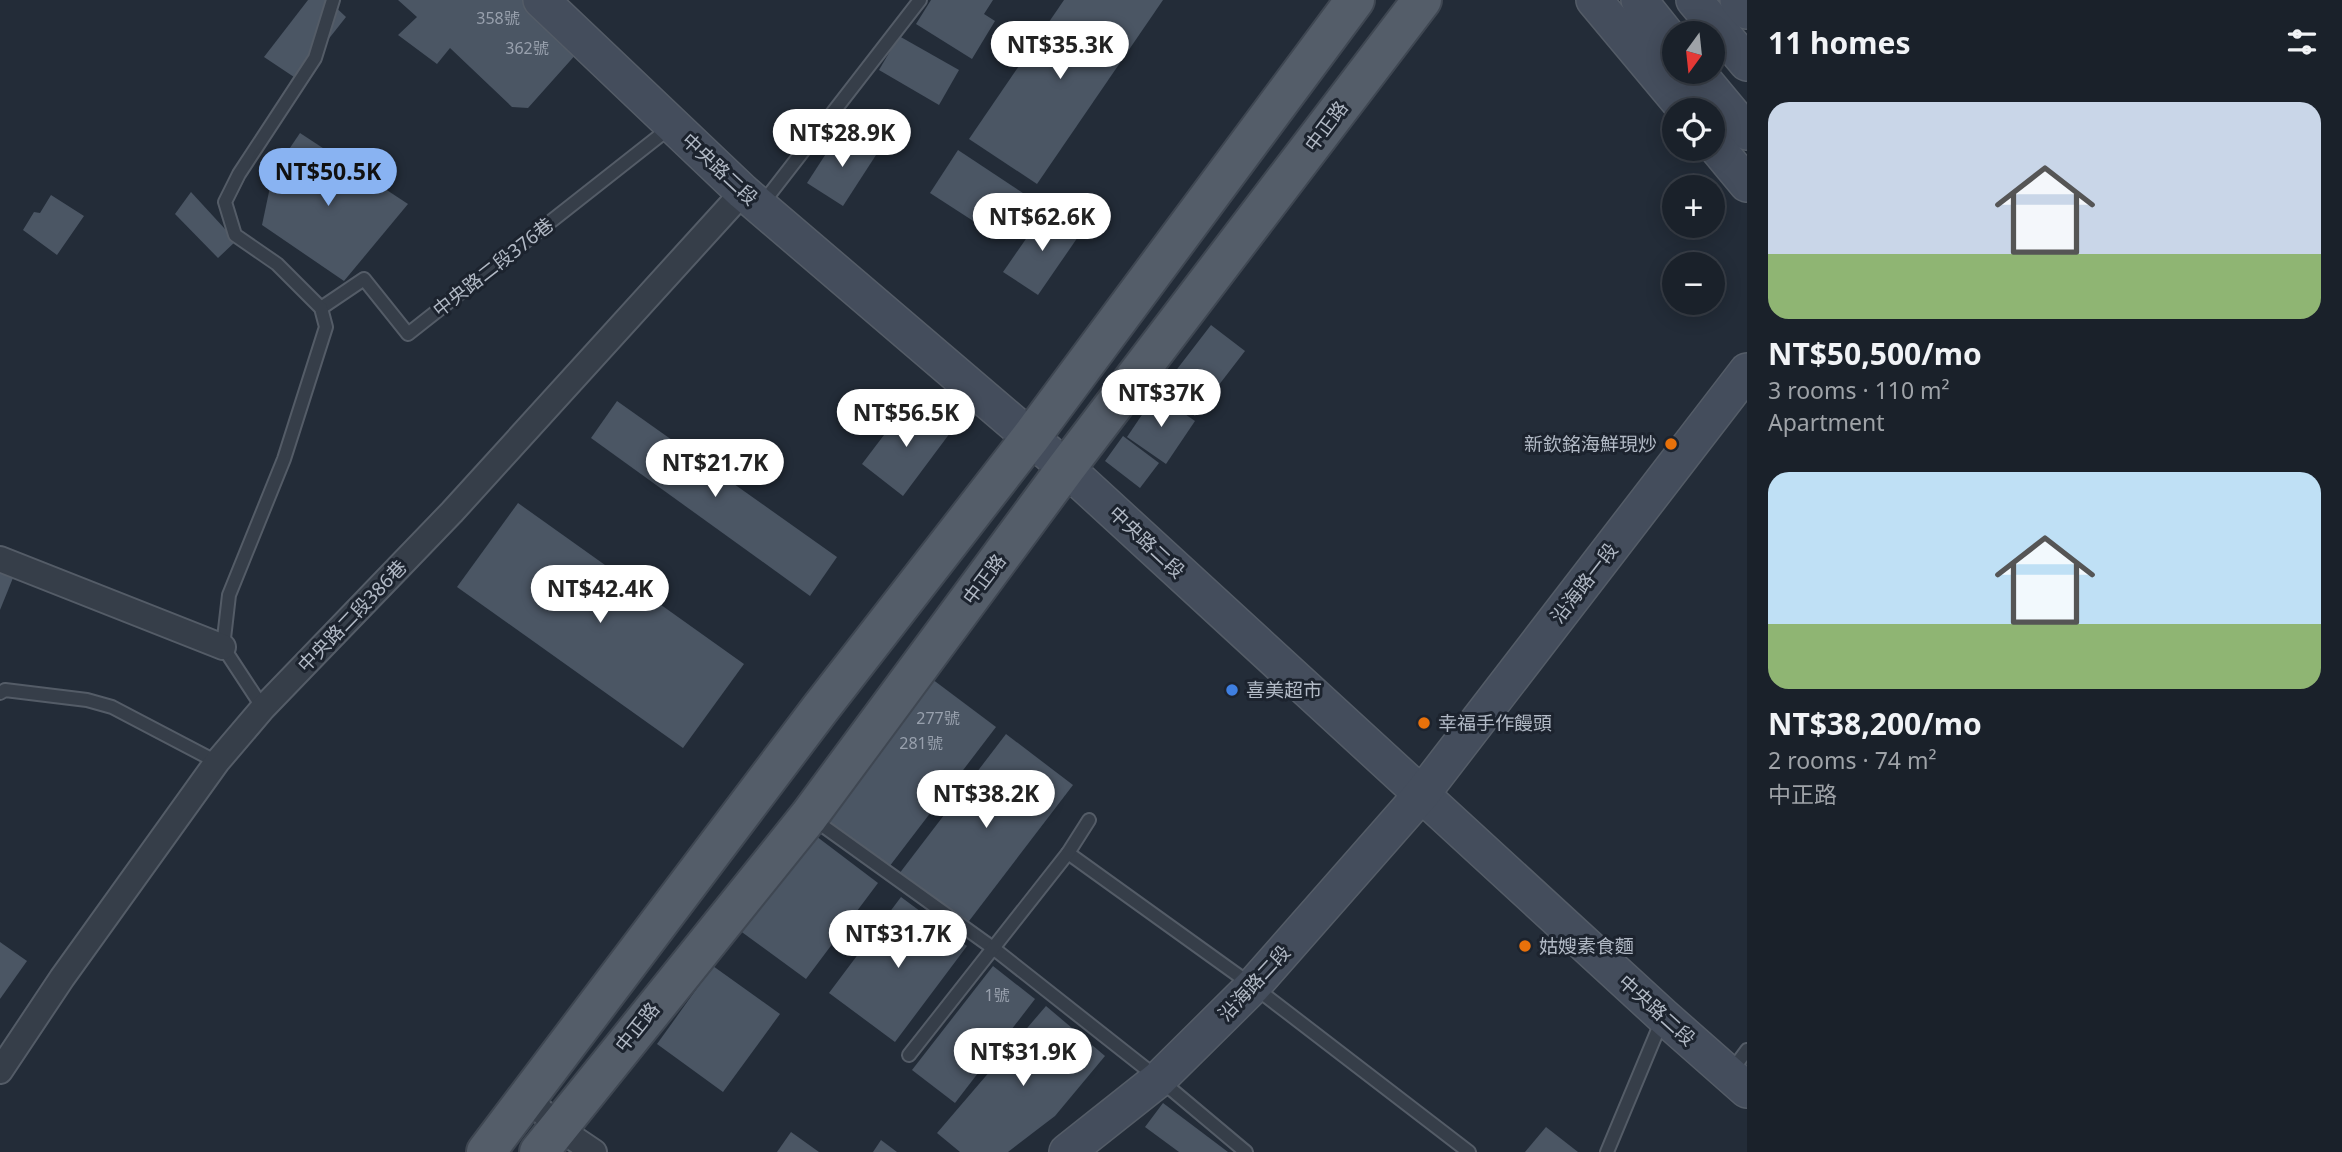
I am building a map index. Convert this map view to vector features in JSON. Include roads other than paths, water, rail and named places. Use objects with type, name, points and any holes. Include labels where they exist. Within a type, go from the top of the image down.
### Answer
[{"type":"main road","points":[[485,1152],[820,709],[1031,437],[1355,0]]},
{"type":"main road","name":"中正路","points":[[548,1140],[809,816],[1066,468],[1422,0]]},
{"type":"street","name":"中央路二段","points":[[541,0],[752,199],[1066,468],[1663,1016],[1741,1072]]},
{"type":"street","points":[[1594,0],[1676,98]]},
{"type":"street","points":[[1639,0],[1662,29]]},
{"type":"street","points":[[1694,0],[1747,63]]},
{"type":"street","points":[[1738,0],[1747,11]]},
{"type":"street","points":[[1707,84],[1747,132]]},
{"type":"street","points":[[1725,157],[1747,184]]},
{"type":"street","name":"中央路二段386巷","points":[[0,1071],[61,978],[217,762],[263,708],[752,199]]},
{"type":"street","name":"沿海路一段","points":[[1422,794],[1747,370]]},
{"type":"street","points":[[0,559],[223,647]]},
{"type":"street","name":"沿海路二段","points":[[1067,1152],[1159,1079],[1253,986],[1422,794]]},
{"type":"street","points":[[528,1097],[548,1140],[594,1152]]},
{"type":"lane","points":[[263,708],[223,647],[229,594],[284,458],[326,327],[321,308],[277,264],[235,235],[225,202],[239,174],[315,58],[333,0]]},
{"type":"lane","points":[[752,199],[920,0]]},
{"type":"lane","name":"中央路二段376巷","points":[[321,308],[364,279],[408,334],[674,125]]},
{"type":"lane","points":[[0,693],[5,690],[87,700],[111,707],[217,762]]},
{"type":"lane","points":[[809,816],[993,948],[1159,1079],[1246,1152]]},
{"type":"lane","points":[[909,1055],[1068,853],[1089,820]]},
{"type":"lane","points":[[1068,853],[1253,986],[1469,1152]]},
{"type":"lane","points":[[1607,1152],[1663,1016]]},
{"type":"place","name":"新欽銘海鮮現炒","points":[[1671,444]]},
{"type":"place","name":"喜美超市","points":[[1232,690]]},
{"type":"place","name":"幸福手作饅頭","points":[[1424,723]]},
{"type":"place","name":"姑嫂素食麵","points":[[1525,946]]}]
